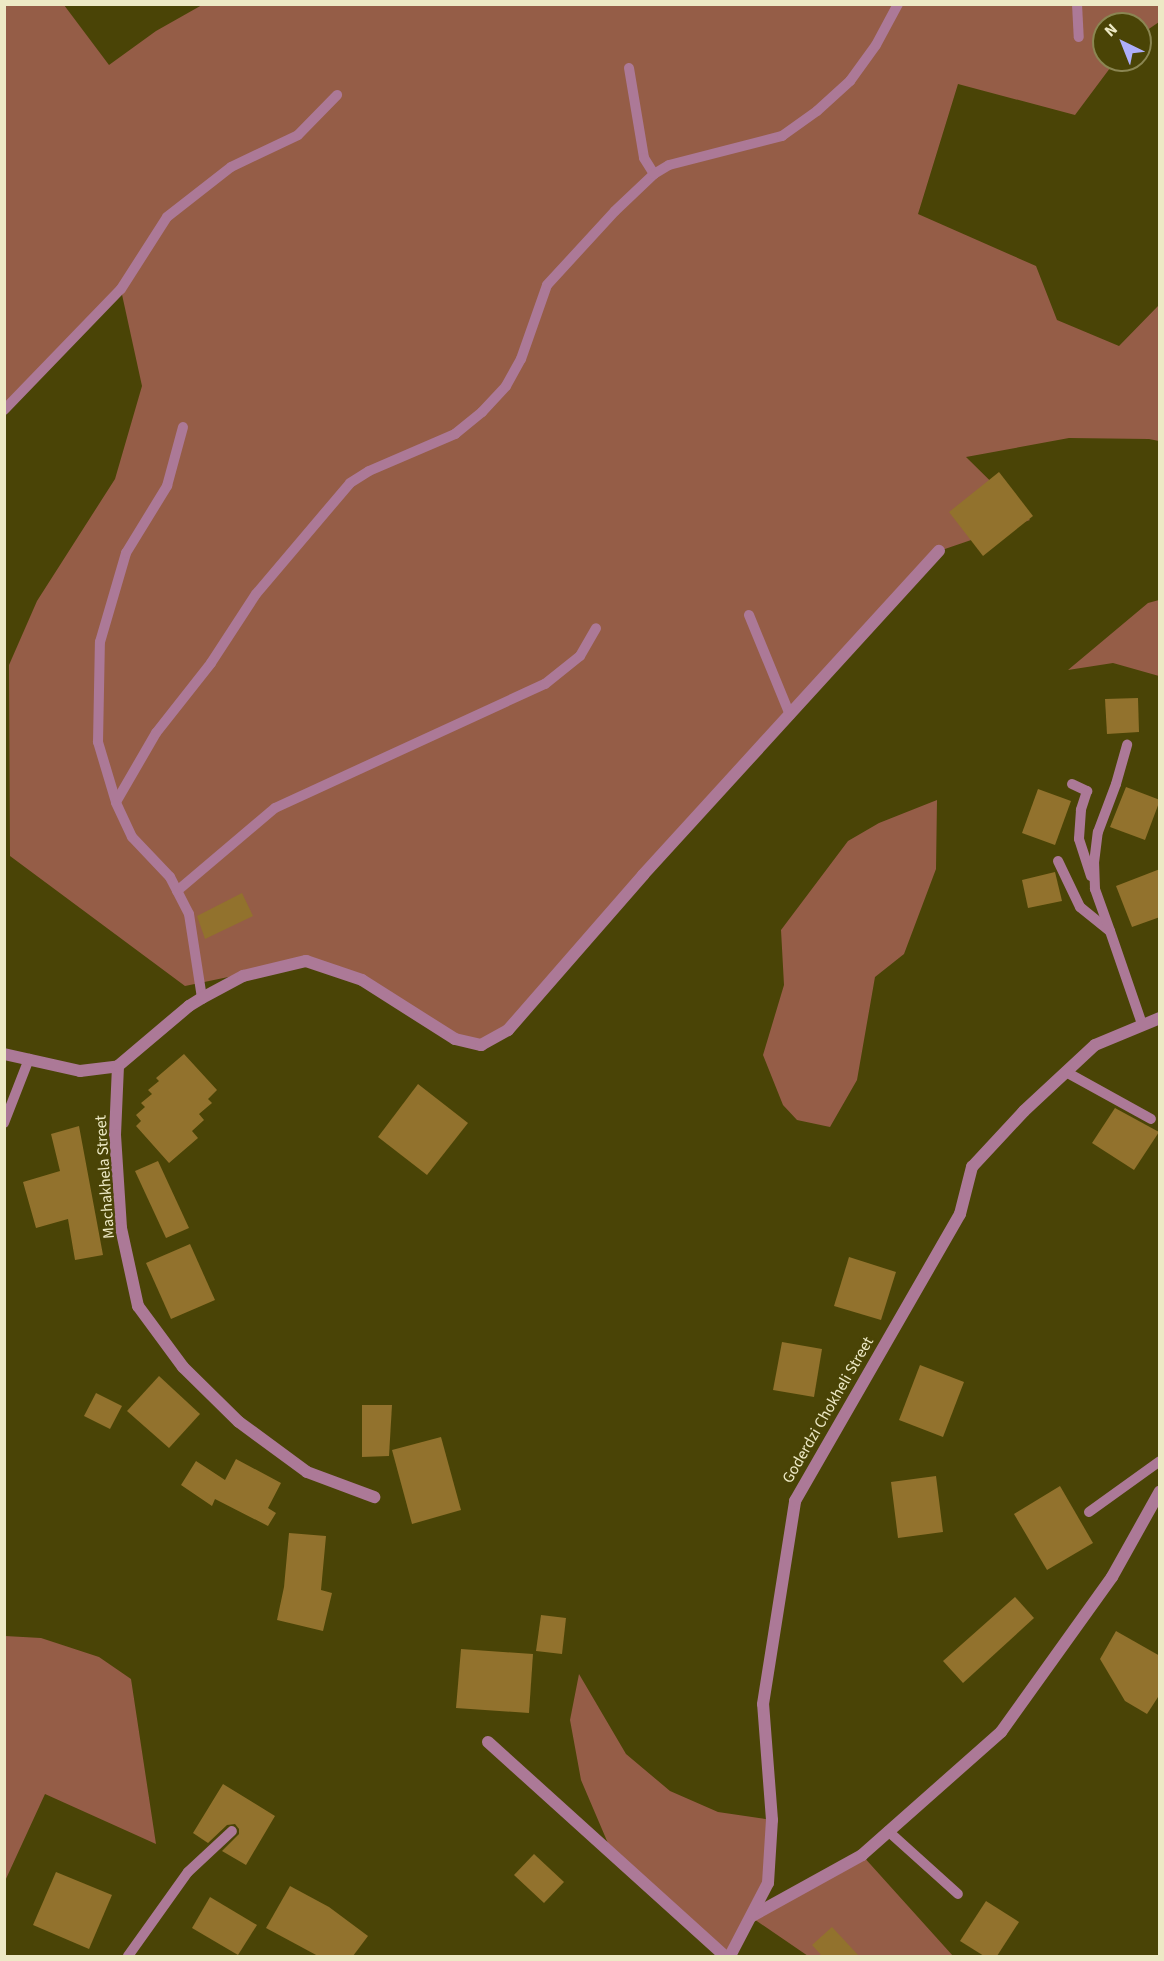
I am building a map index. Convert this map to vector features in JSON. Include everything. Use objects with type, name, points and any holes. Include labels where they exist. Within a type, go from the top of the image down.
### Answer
[{"type":"street","points":[[4,1054],[80,1071],[118,1066],[189,1006],[202,998],[243,976],[306,961],[363,980],[455,1039],[481,1045],[508,1029],[643,875],[939,551]]},
{"type":"street","name":"Goderdzi Chokheli Street","points":[[730,1956],[768,1883],[772,1820],[763,1704],[795,1501],[960,1214],[972,1167],[1024,1111],[1095,1045],[1160,1018]]},
{"type":"street","name":"Machakhela Street","points":[[118,1066],[115,1135],[122,1228],[138,1306],[183,1367],[239,1422],[307,1472],[374,1497]]},
{"type":"street","points":[[751,1916],[862,1855],[1001,1732],[1112,1577],[1160,1491]]},
{"type":"street","points":[[488,1742],[725,1956]]},
{"type":"lane","points":[[116,802],[156,733],[211,663],[256,594],[334,499],[350,483],[369,471],[455,434],[482,412],[506,386],[521,359],[547,285],[568,260],[654,174],[669,165],[782,136],[817,111],[850,81],[876,45],[898,4]]},
{"type":"lane","points":[[1077,4],[1079,37]]},
{"type":"lane","points":[[629,68],[644,158],[654,174]]},
{"type":"lane","points":[[4,410],[121,289],[167,218],[231,167],[298,135],[337,95]]},
{"type":"lane","points":[[183,426],[167,486],[126,553],[100,642],[98,742],[116,802],[132,837],[170,877],[189,914],[202,998]]},
{"type":"lane","points":[[749,615],[790,715]]},
{"type":"lane","points":[[177,891],[275,808],[545,684],[580,656],[596,628]]},
{"type":"lane","points":[[1095,889],[1094,863],[1098,832],[1116,784],[1127,745]]},
{"type":"lane","points":[[1072,784],[1087,791],[1081,810],[1079,839],[1142,1024]]},
{"type":"lane","points":[[1058,861],[1080,908],[1110,931]]},
{"type":"lane","points":[[4,1123],[29,1059]]},
{"type":"lane","points":[[1066,1072],[1151,1119]]},
{"type":"lane","points":[[1089,1512],[1160,1461]]},
{"type":"lane","points":[[128,1956],[188,1872],[232,1831]]},
{"type":"lane","points":[[888,1831],[958,1894]]},
{"type":"shaded area","points":[[5,5],[64,5],[109,65],[156,31],[202,5],[1159,5],[1159,22],[1152,27],[1152,12],[1092,12],[1092,72],[1107,72],[1075,115],[958,84],[918,214],[1036,266],[1057,320],[1119,346],[1159,305],[1159,441],[1069,438],[966,457],[1030,520],[939,551],[508,1030],[481,1045],[455,1039],[362,980],[306,961],[185,986],[10,856],[9,665],[37,601],[115,479],[142,386],[121,290],[5,410]]},
{"type":"shaded area","points":[[1159,600],[1159,676],[1113,663],[1068,670],[1148,603]]},
{"type":"shaded area","points":[[937,800],[936,869],[904,954],[875,977],[857,1080],[830,1127],[797,1120],[783,1105],[763,1055],[784,985],[781,930],[848,841],[879,823]]},
{"type":"shaded area","points":[[5,1636],[41,1638],[99,1657],[131,1679],[156,1844],[45,1794],[5,1881]]},
{"type":"shaded area","points":[[579,1674],[626,1754],[670,1791],[718,1812],[772,1820],[768,1883],[752,1915],[862,1855],[953,1956],[808,1956],[751,1917],[730,1956],[613,1855],[581,1780],[570,1720]]},
{"type":"building","points":[[999,472],[1033,516],[983,556],[949,512]]},
{"type":"building","points":[[1138,698],[1139,732],[1107,734],[1105,699]]},
{"type":"building","points":[[1126,787],[1160,800],[1145,840],[1110,827]]},
{"type":"building","points":[[1038,789],[1071,801],[1055,845],[1022,833]]},
{"type":"building","points":[[1160,869],[1160,917],[1132,927],[1116,886]]},
{"type":"building","points":[[1055,872],[1062,901],[1028,908],[1022,880]]},
{"type":"building","points":[[242,893],[253,916],[205,939],[197,916]]},
{"type":"building","points":[[184,1054],[217,1090],[208,1099],[212,1103],[199,1114],[204,1120],[192,1131],[198,1138],[169,1163],[136,1126],[141,1121],[136,1115],[145,1107],[141,1103],[152,1094],[148,1090],[159,1081],[156,1078]]},
{"type":"building","points":[[418,1084],[468,1123],[427,1175],[378,1137]]},
{"type":"building","points":[[1115,1108],[1159,1132],[1134,1170],[1092,1143]]},
{"type":"building","points":[[79,1126],[103,1255],[75,1260],[68,1219],[36,1228],[23,1182],[60,1171],[51,1134]]},
{"type":"building","points":[[158,1161],[189,1228],[166,1238],[135,1171]]},
{"type":"building","points":[[190,1244],[215,1300],[171,1319],[146,1263]]},
{"type":"building","points":[[849,1257],[896,1272],[881,1320],[834,1306]]},
{"type":"building","points":[[782,1342],[822,1349],[814,1397],[773,1390]]},
{"type":"building","points":[[920,1365],[964,1382],[943,1437],[899,1420]]},
{"type":"building","points":[[159,1376],[200,1414],[169,1448],[127,1411]]},
{"type":"building","points":[[96,1393],[122,1406],[110,1429],[84,1416]]},
{"type":"building","points":[[362,1405],[392,1405],[389,1456],[362,1457]]},
{"type":"building","points":[[441,1437],[461,1510],[412,1524],[392,1450]]},
{"type":"building","points":[[236,1459],[281,1483],[268,1508],[276,1513],[268,1526],[215,1499],[212,1506],[181,1485],[196,1461],[225,1480]]},
{"type":"building","points":[[936,1476],[943,1532],[898,1538],[891,1482]]},
{"type":"building","points":[[1060,1486],[1093,1543],[1047,1570],[1014,1514]]},
{"type":"building","points":[[289,1533],[326,1536],[321,1590],[332,1593],[323,1631],[277,1620],[284,1587]]},
{"type":"building","points":[[1015,1597],[1034,1618],[963,1683],[943,1661]]},
{"type":"building","points":[[541,1615],[566,1618],[562,1654],[536,1651]]},
{"type":"building","points":[[1116,1631],[1160,1656],[1160,1694],[1147,1714],[1125,1701],[1100,1659]]},
{"type":"building","points":[[461,1649],[533,1654],[529,1713],[456,1708]]},
{"type":"building","points":[[223,1784],[275,1816],[246,1865],[222,1851],[239,1834],[239,1829],[235,1824],[227,1825],[208,1843],[193,1833]]},
{"type":"building","points":[[534,1854],[564,1882],[544,1903],[514,1875]]},
{"type":"building","points":[[56,1872],[112,1895],[89,1949],[33,1925]]},
{"type":"building","points":[[290,1886],[329,1907],[368,1936],[353,1956],[318,1956],[266,1928]]},
{"type":"building","points":[[210,1897],[257,1925],[238,1955],[192,1928]]},
{"type":"building","points":[[986,1901],[1019,1922],[997,1956],[984,1956],[960,1941]]},
{"type":"building","points":[[832,1927],[859,1956],[822,1956],[812,1945]]}]
